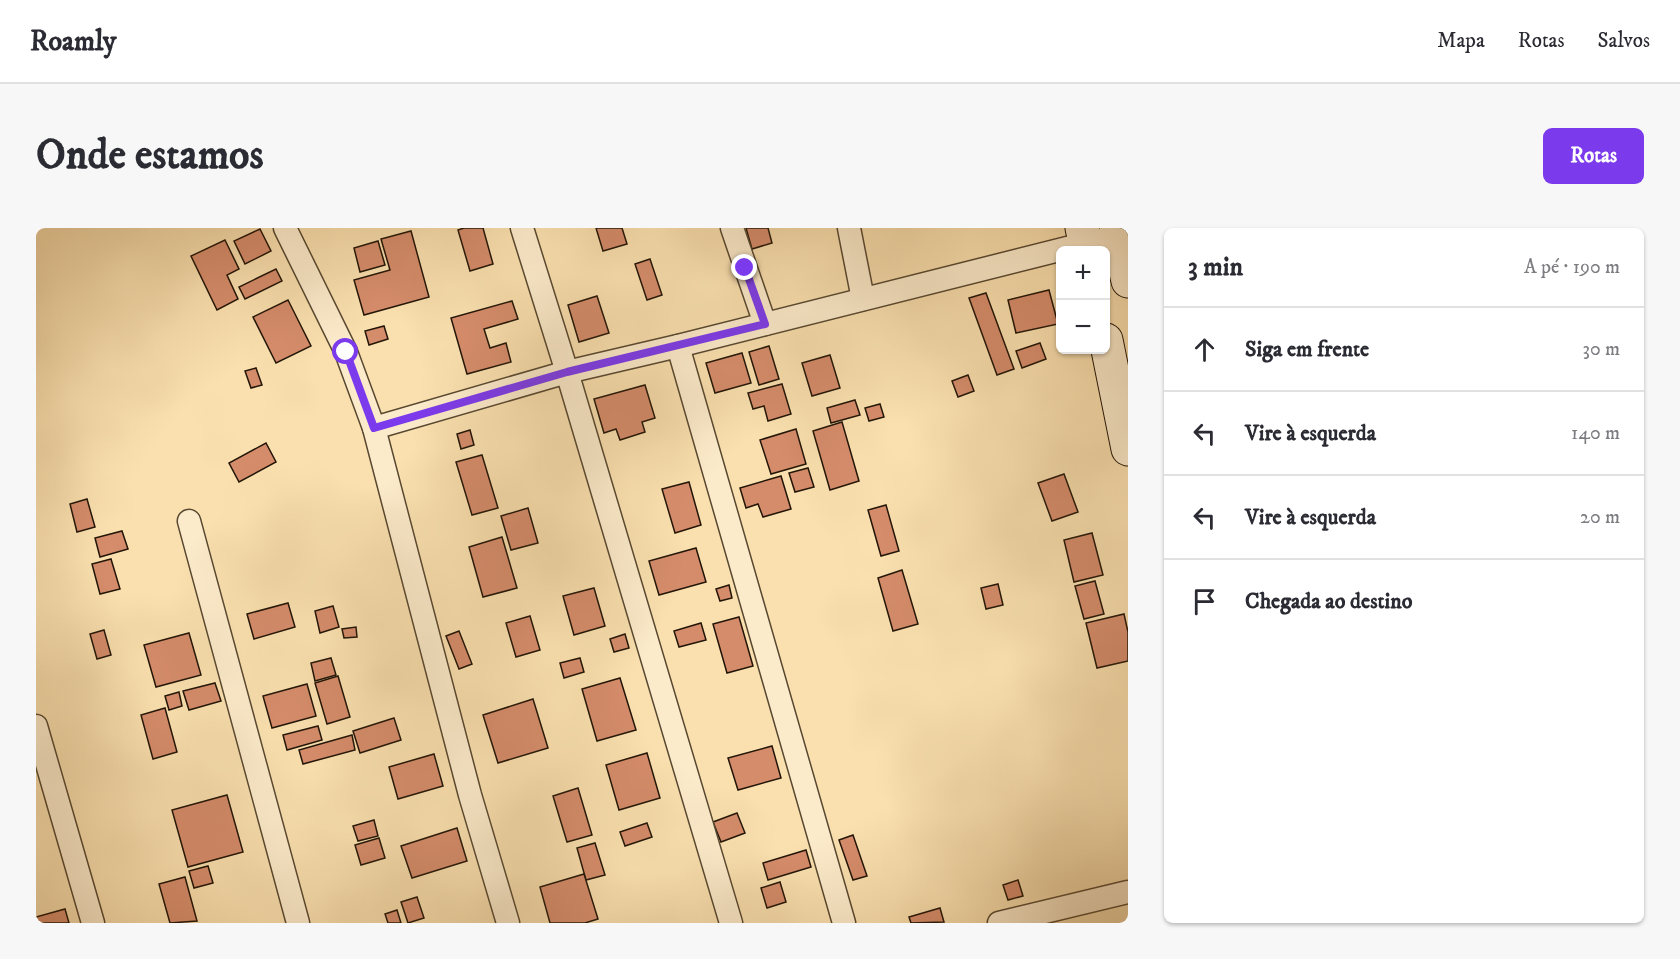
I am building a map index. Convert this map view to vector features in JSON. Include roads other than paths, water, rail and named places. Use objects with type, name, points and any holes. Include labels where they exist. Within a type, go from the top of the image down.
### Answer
[{"type":"street","points":[[285,228],[346,352],[374,428],[471,795],[508,923]]},
{"type":"street","points":[[522,228],[731,923]]},
{"type":"street","points":[[732,228],[765,324]]},
{"type":"street","points":[[849,228],[863,299]]},
{"type":"street","points":[[374,428],[567,372],[863,299],[1117,231],[1128,281]]},
{"type":"street","points":[[678,346],[844,923]]},
{"type":"street","points":[[1109,354],[1128,449]]},
{"type":"street","points":[[189,521],[298,923]]},
{"type":"street","points":[[38,738],[93,923]]},
{"type":"street","points":[[999,923],[1128,892]]}]
